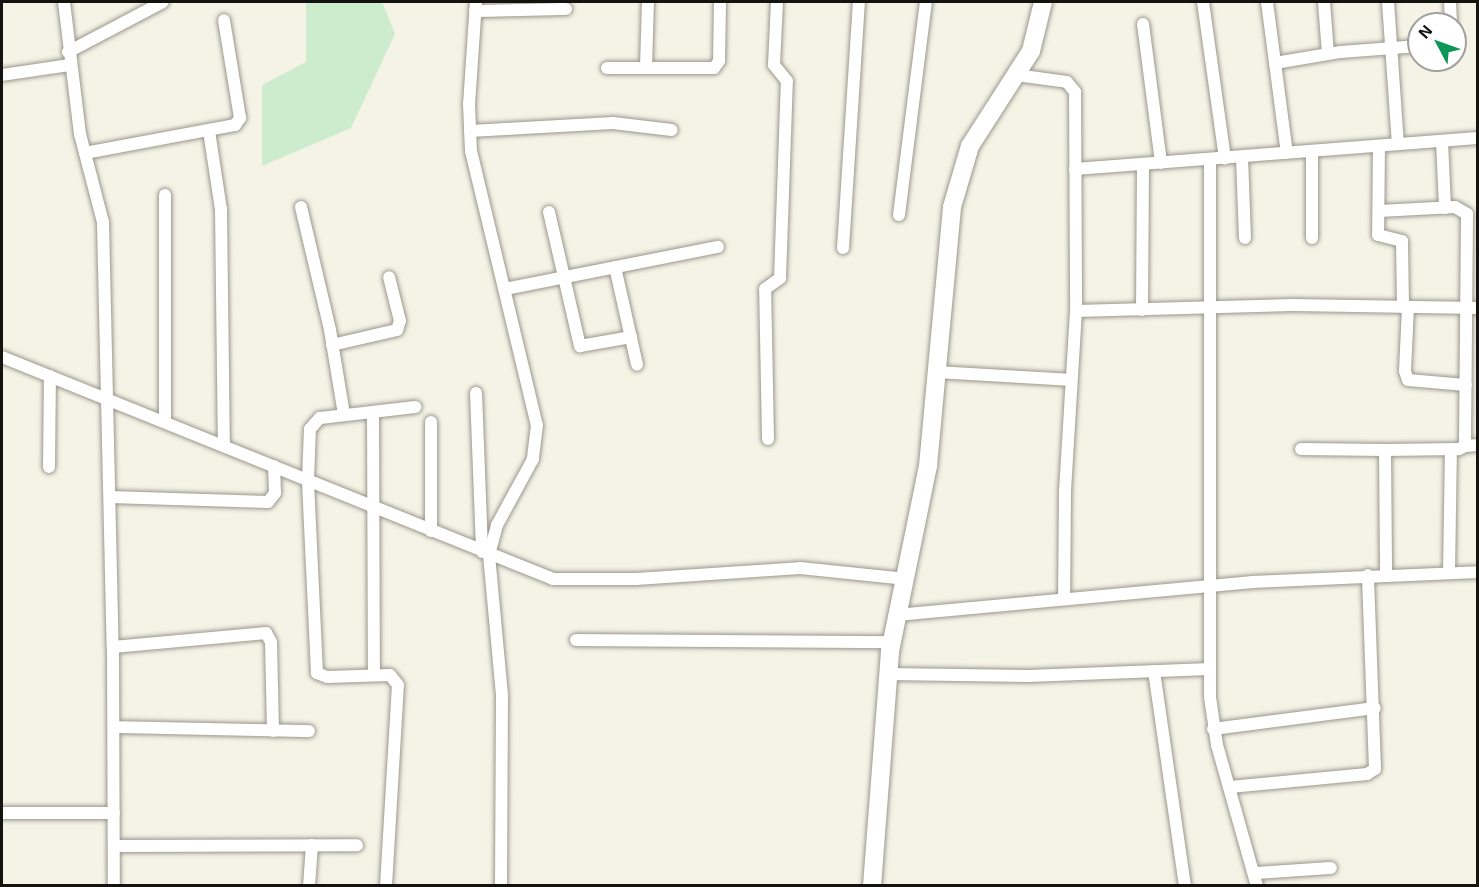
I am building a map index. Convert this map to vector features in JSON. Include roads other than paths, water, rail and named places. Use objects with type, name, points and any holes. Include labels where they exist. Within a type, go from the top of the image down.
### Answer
[{"type":"street","points":[[64,2],[69,58],[85,153],[103,222],[113,647],[114,885]]},
{"type":"street","points":[[2,75],[69,58],[163,2]]},
{"type":"street","points":[[646,68],[648,2]]},
{"type":"street","points":[[607,68],[708,69],[717,65],[720,2]]},
{"type":"street","points":[[768,439],[765,289],[780,278],[787,81],[774,65],[777,2]]},
{"type":"street","points":[[843,248],[860,2]]},
{"type":"street","points":[[898,214],[926,2]]},
{"type":"street","points":[[872,885],[888,674],[897,615],[924,495],[956,186],[970,146],[1031,51],[1042,2]]},
{"type":"street","points":[[1203,2],[1224,158]]},
{"type":"street","points":[[1267,2],[1287,153]]},
{"type":"street","points":[[1324,2],[1328,54]]},
{"type":"street","points":[[1388,2],[1398,144]]},
{"type":"street","points":[[486,554],[497,525],[527,476],[537,443],[533,404],[474,166],[470,131],[476,6],[566,9]]},
{"type":"street","points":[[85,153],[235,125],[240,118],[224,20]]},
{"type":"street","points":[[1143,24],[1161,163]]},
{"type":"street","points":[[1275,63],[1328,54],[1407,47]]},
{"type":"street","points":[[1016,75],[1067,82],[1074,87],[1076,311],[1071,380],[1064,598]]},
{"type":"street","points":[[470,131],[613,123],[672,130]]},
{"type":"street","points":[[209,131],[221,209],[224,446]]},
{"type":"street","points":[[1076,169],[1478,138]]},
{"type":"street","points":[[1442,141],[1445,208]]},
{"type":"street","points":[[1379,146],[1380,238],[1402,241],[1405,370],[1408,380],[1466,385]]},
{"type":"street","points":[[1312,151],[1312,238]]},
{"type":"street","points":[[1242,157],[1245,238]]},
{"type":"street","points":[[1210,159],[1208,308],[1212,585],[1210,669],[1213,729],[1256,879],[1331,868]]},
{"type":"street","points":[[1142,310],[1143,164]]},
{"type":"street","points":[[165,195],[165,422]]},
{"type":"street","points":[[301,207],[332,345],[344,415]]},
{"type":"street","points":[[1301,449],[1451,450],[1471,446],[1466,385],[1472,308],[1467,214],[1462,208],[1379,211]]},
{"type":"street","points":[[549,212],[580,346],[630,337]]},
{"type":"street","points":[[505,289],[718,247]]},
{"type":"street","points":[[615,267],[637,365]]},
{"type":"street","points":[[332,345],[397,330],[400,321],[390,277]]},
{"type":"street","points":[[1076,311],[1208,308],[1472,308]]},
{"type":"street","points":[[2,357],[486,554],[564,581],[800,568],[906,579]]},
{"type":"street","points":[[938,372],[1071,380]]},
{"type":"street","points":[[49,467],[50,376]]},
{"type":"street","points":[[476,393],[486,554],[502,696],[501,885]]},
{"type":"street","points":[[386,885],[398,685],[390,675],[327,677],[317,673],[308,480],[312,423],[320,418],[415,407]]},
{"type":"street","points":[[373,412],[374,675]]},
{"type":"street","points":[[431,422],[431,531]]},
{"type":"street","points":[[1386,450],[1386,575]]},
{"type":"street","points":[[1449,573],[1451,450]]},
{"type":"street","points":[[110,497],[268,502],[275,493],[274,466]]},
{"type":"street","points":[[897,615],[1212,585],[1368,575],[1478,572]]},
{"type":"street","points":[[1230,787],[1372,772],[1377,764],[1368,575]]},
{"type":"street","points":[[113,647],[266,633],[271,642],[273,730]]},
{"type":"street","points":[[576,640],[892,642]]},
{"type":"street","points":[[888,674],[1028,676],[1210,669]]},
{"type":"street","points":[[1154,671],[1185,885]]},
{"type":"street","points":[[1213,729],[1375,708]]},
{"type":"street","points":[[114,727],[309,731]]},
{"type":"street","points":[[2,813],[114,813]]},
{"type":"street","points":[[309,885],[312,845]]},
{"type":"street","points":[[114,846],[357,845]]}]
